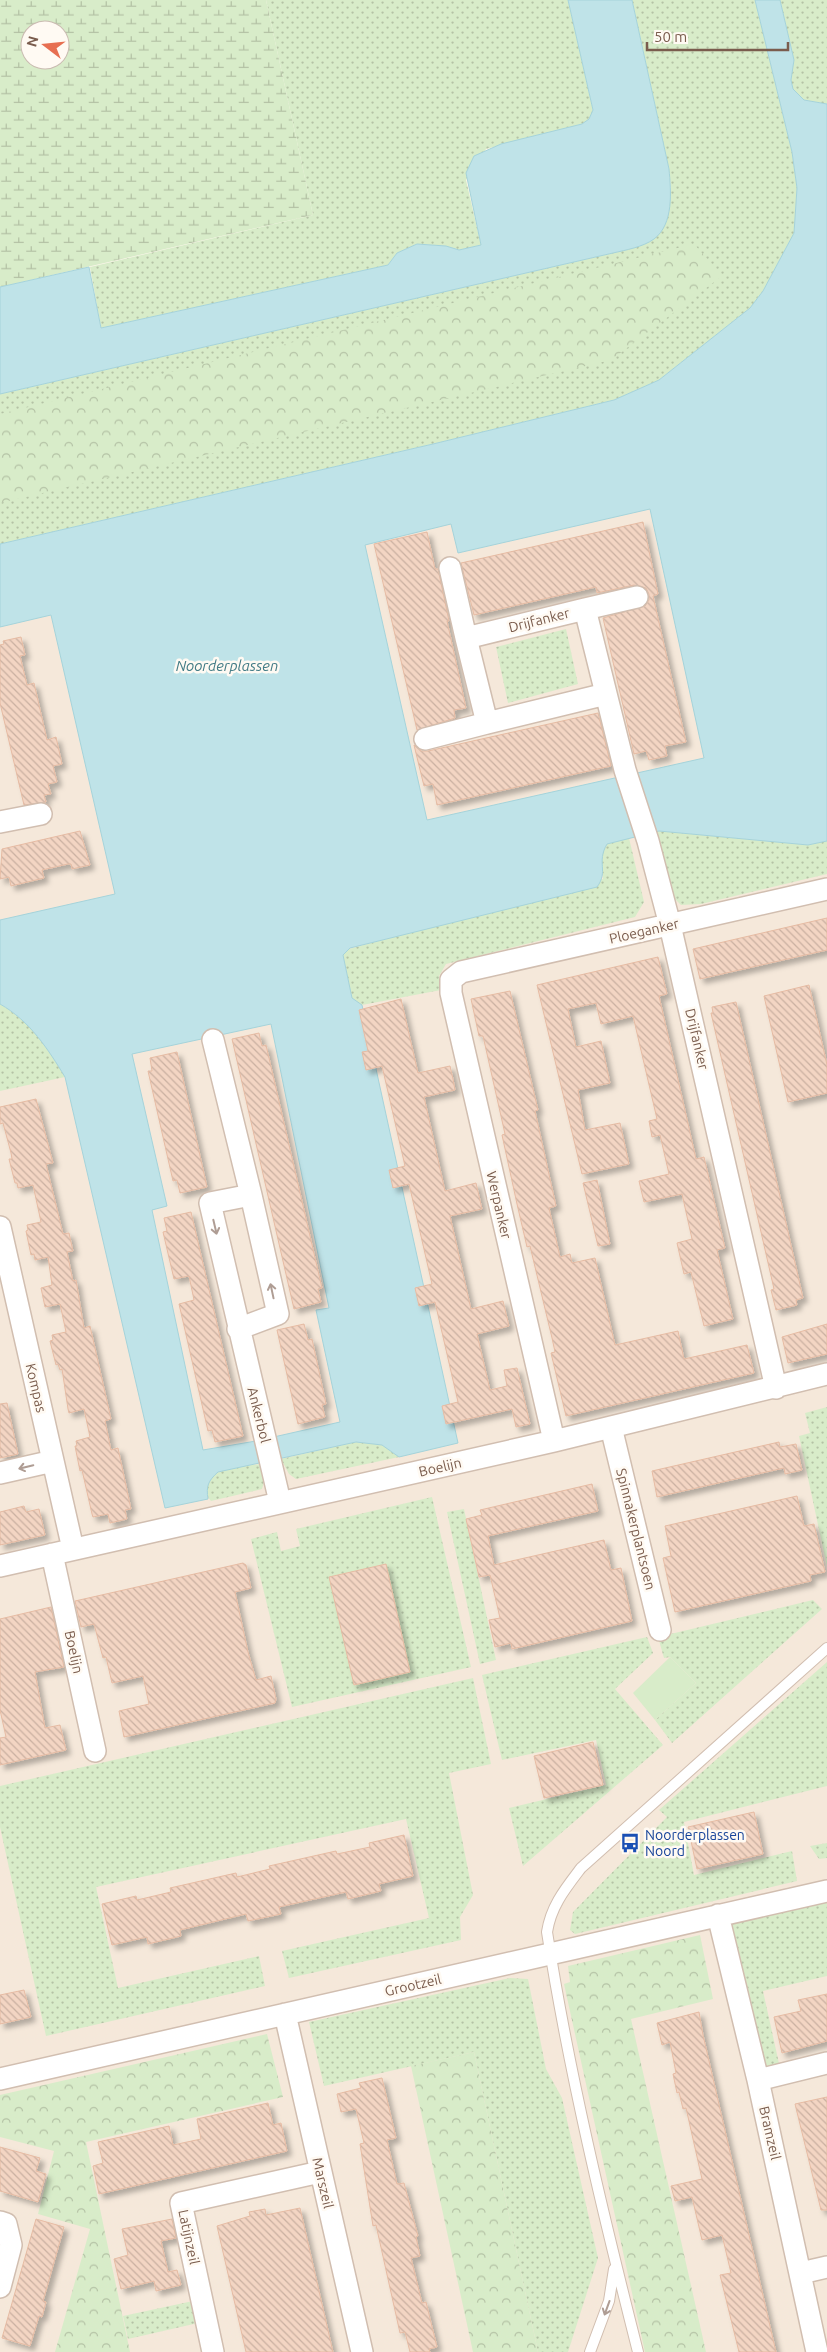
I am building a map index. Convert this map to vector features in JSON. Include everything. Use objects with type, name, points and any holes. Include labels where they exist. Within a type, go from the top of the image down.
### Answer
[{"type":"street","points":[[450,568],[487,724]]},
{"type":"street","points":[[586,609],[637,597]]},
{"type":"street","name":"Drijfanker","points":[[466,638],[586,609],[624,770],[648,841],[670,926],[776,1388]]},
{"type":"street","points":[[425,739],[606,694]]},
{"type":"street","points":[[0,822],[41,814]]},
{"type":"street","name":"Ploeganker","points":[[461,972],[827,889]]},
{"type":"street","name":"Werpanker","points":[[461,972],[451,980],[451,993],[554,1441]]},
{"type":"street","points":[[213,1040],[278,1314],[238,1329]]},
{"type":"street","name":"Ankerbol","points":[[251,1195],[210,1204],[280,1502]]},
{"type":"street","name":"Kompas","points":[[0,1227],[73,1549]]},
{"type":"street","name":"Boelijn","points":[[0,1566],[554,1441],[827,1374]]},
{"type":"street","name":"Spinnakerplantsoen","points":[[611,1427],[660,1630]]},
{"type":"street","points":[[0,1474],[53,1461]]},
{"type":"street","name":"Boelijn","points":[[52,1554],[96,1751]]},
{"type":"street","name":"Grootzeil","points":[[0,2079],[827,1891]]},
{"type":"street","name":"Bramzeil","points":[[718,1915],[758,2080],[817,2352]]},
{"type":"street","name":"Marszeil","points":[[285,2014],[362,2352]]},
{"type":"street","points":[[758,2080],[827,2063]]},
{"type":"street","name":"Latijnzeil","points":[[213,2352],[181,2203],[320,2172]]},
{"type":"street","points":[[0,2222],[6,2224],[11,2245],[0,2287]]},
{"type":"street","points":[[801,2273],[827,2267]]},
{"type":"lane","points":[[638,2352],[615,2263],[579,2100],[546,1932],[550,1915],[561,1894],[581,1868],[827,1648]]},
{"type":"lane","points":[[590,2352],[609,2301],[615,2263]]},
{"type":"shaded area","points":[[827,455],[827,2352],[0,2352],[0,593]]},
{"type":"green space","points":[[0,0],[266,0],[313,215],[0,287]]},
{"type":"green space","points":[[266,0],[568,0],[593,110],[589,119],[582,124],[486,149],[466,180],[481,245],[459,250],[446,246],[417,244],[397,253],[388,265],[101,328],[90,267],[313,215]]},
{"type":"green space","points":[[632,0],[755,0],[792,152],[797,188],[794,233],[763,291],[750,308],[659,380],[614,400],[433,444],[0,544],[0,394],[641,245],[671,190],[669,169]]},
{"type":"green space","points":[[780,0],[827,0],[827,104],[804,100],[793,89],[791,80],[794,60]]},
{"type":"green space","points":[[694,244],[722,276],[611,360],[0,503],[0,414]]},
{"type":"green space","points":[[566,629],[578,684],[508,703],[496,647]]},
{"type":"green space","points":[[655,832],[808,845],[827,841],[827,874],[701,904],[681,905],[671,895]]},
{"type":"green space","points":[[629,838],[644,902],[635,917],[446,964],[439,976],[441,990],[362,1005],[352,998],[343,955],[349,949],[603,879],[601,854],[607,844]]},
{"type":"green space","points":[[0,1004],[29,1027],[45,1046],[65,1077],[0,1091]]},
{"type":"green space","points":[[827,1407],[827,1567],[799,1436],[810,1433],[805,1413]]},
{"type":"green space","points":[[356,1442],[382,1445],[399,1457],[296,1479],[289,1474],[281,1459]]},
{"type":"green space","points":[[260,1464],[264,1482],[262,1489],[211,1501],[207,1494],[207,1486],[210,1479],[215,1475],[221,1471],[237,1467]]},
{"type":"green space","points":[[432,1497],[471,1667],[292,1707],[251,1539],[277,1532],[281,1551],[300,1546],[296,1529]]},
{"type":"green space","points":[[464,1509],[496,1660],[480,1664],[447,1512]]},
{"type":"green space","points":[[813,1600],[822,1609],[672,1743],[655,1720],[696,1683],[670,1657],[664,1658],[658,1637]]},
{"type":"green space","points":[[647,1637],[653,1653],[615,1689],[663,1745],[523,1866],[509,1808],[606,1785],[596,1740],[502,1760],[482,1675]]},
{"type":"green space","points":[[670,1657],[696,1683],[655,1720],[633,1693]]},
{"type":"green space","points":[[827,1662],[827,1786],[684,1822],[694,1875],[792,1851],[797,1881],[575,1934],[570,1930],[573,1912],[667,1817],[659,1810]]},
{"type":"green space","points":[[473,1678],[491,1764],[449,1773],[473,1895],[460,1917],[461,1940],[289,1978],[282,1951],[429,1918],[406,1819],[96,1887],[118,1988],[259,1956],[265,1986],[46,2036],[0,1827],[0,1786]]},
{"type":"green space","points":[[827,1843],[827,1858],[819,1859],[810,1846]]},
{"type":"green space","points":[[827,1902],[827,1976],[763,1991],[780,2068],[762,2070],[731,1924]]},
{"type":"green space","points":[[700,1935],[713,1999],[631,2019],[706,2352],[645,2352],[564,1984],[570,1982],[568,1966]]},
{"type":"green space","points":[[510,1978],[528,1979],[546,2069],[562,2098],[598,2258],[568,2352],[538,2352],[474,2052],[324,2086],[309,2022]]},
{"type":"green space","points":[[267,2034],[283,2097],[86,2142],[130,2352],[55,2352],[90,2229],[38,2214],[54,2151],[0,2137],[0,2095]]},
{"type":"green space","points":[[474,2052],[538,2352],[473,2352],[411,2066]]},
{"type":"green space","points":[[193,2301],[198,2323],[128,2339],[123,2316]]},
{"type":"water","points":[[568,0],[632,0],[669,169],[670,207],[668,216],[660,233],[650,242],[623,251],[0,394],[0,287],[89,267],[101,328],[388,265],[397,253],[417,244],[446,246],[459,250],[481,245],[466,173],[474,156],[501,144],[582,124],[589,119],[593,110]]},
{"type":"water","name":"Noorderplassen","points":[[755,0],[780,0],[794,60],[791,80],[793,89],[804,100],[827,104],[827,841],[808,845],[659,831],[607,844],[602,856],[602,876],[597,887],[350,948],[343,955],[352,998],[362,1005],[458,1443],[399,1457],[382,1445],[356,1442],[218,1472],[208,1484],[208,1499],[165,1508],[65,1077],[45,1046],[29,1027],[0,1004],[0,920],[115,894],[51,615],[0,627],[0,544],[433,444],[614,400],[659,380],[750,308],[763,291],[794,233],[797,188],[792,152]],"holes":[[[650,509],[704,758],[427,820],[365,545],[451,524],[458,553]],[[271,1024],[329,1308],[316,1310],[340,1422],[256,1441],[203,1450],[152,1210],[167,1206],[132,1054]]]},
{"type":"building","points":[[643,522],[658,594],[653,596],[686,742],[665,746],[667,756],[649,760],[646,751],[634,754],[603,618],[645,606],[649,600],[646,588],[634,585],[597,593],[596,587],[474,615],[461,563]]},
{"type":"building","points":[[427,532],[435,569],[438,569],[466,708],[454,710],[455,718],[417,730],[374,544]]},
{"type":"building","points":[[21,637],[25,655],[20,656],[27,685],[34,683],[47,740],[56,737],[62,764],[53,766],[57,782],[48,784],[51,794],[44,795],[46,802],[24,805],[0,703],[0,645],[4,644],[3,641]]},
{"type":"building","points":[[598,713],[611,766],[437,805],[433,784],[424,786],[414,745],[421,751],[428,751]]},
{"type":"building","points":[[80,831],[90,865],[72,869],[71,864],[68,864],[42,870],[44,878],[11,886],[9,877],[0,879],[2,849]]},
{"type":"building","points":[[827,918],[827,950],[700,979],[693,949]]},
{"type":"building","points":[[658,957],[667,994],[659,996],[696,1159],[704,1157],[725,1248],[717,1250],[733,1319],[704,1326],[691,1272],[684,1274],[677,1243],[692,1239],[682,1194],[644,1202],[639,1181],[669,1174],[660,1135],[652,1137],[649,1121],[657,1119],[633,1016],[601,1024],[596,1003],[568,1009],[576,1047],[601,1041],[610,1083],[578,1090],[585,1130],[620,1123],[629,1164],[582,1174],[537,985]]},
{"type":"building","points":[[809,985],[827,1065],[827,1093],[788,1102],[764,996]]},
{"type":"building","points":[[510,991],[538,1110],[535,1111],[556,1206],[549,1208],[560,1257],[570,1254],[572,1263],[595,1258],[615,1345],[678,1331],[684,1359],[747,1345],[754,1373],[566,1416],[551,1353],[555,1352],[552,1338],[530,1246],[527,1247],[502,1135],[505,1134],[483,1036],[479,1036],[471,999]]},
{"type":"building","points":[[401,999],[418,1073],[450,1066],[453,1079],[455,1090],[424,1097],[445,1191],[476,1183],[482,1209],[450,1216],[471,1309],[503,1301],[509,1326],[477,1334],[490,1390],[507,1386],[504,1370],[517,1368],[530,1424],[516,1427],[512,1409],[446,1424],[442,1406],[458,1402],[435,1302],[419,1306],[415,1288],[432,1284],[409,1184],[393,1188],[389,1170],[405,1166],[382,1066],[366,1070],[362,1052],[368,1051],[359,1010]]},
{"type":"building","points":[[736,1002],[803,1298],[796,1300],[797,1305],[776,1310],[771,1290],[774,1289],[711,1013],[713,1013],[712,1007]]},
{"type":"building","points":[[259,1033],[262,1046],[266,1045],[322,1288],[318,1289],[321,1302],[294,1309],[232,1039]]},
{"type":"building","points":[[177,1052],[207,1187],[180,1193],[177,1180],[173,1181],[148,1071],[152,1071],[150,1058]]},
{"type":"building","points":[[36,1099],[53,1163],[46,1164],[63,1234],[69,1233],[73,1251],[67,1252],[73,1281],[76,1280],[84,1328],[90,1326],[111,1419],[105,1421],[111,1450],[118,1448],[131,1509],[125,1510],[127,1519],[110,1523],[108,1514],[93,1517],[92,1514],[75,1446],[77,1446],[76,1441],[90,1437],[84,1409],[69,1413],[62,1369],[60,1370],[58,1364],[56,1365],[50,1341],[53,1340],[52,1335],[66,1332],[60,1304],[45,1307],[41,1288],[52,1285],[48,1257],[35,1260],[34,1254],[31,1255],[26,1231],[28,1230],[27,1225],[41,1222],[33,1185],[18,1188],[17,1183],[15,1183],[9,1159],[12,1159],[11,1153],[3,1123],[0,1124],[0,1107]]},
{"type":"building","points":[[597,1180],[610,1244],[598,1246],[583,1183]]},
{"type":"building","points":[[191,1212],[243,1436],[215,1442],[212,1430],[208,1431],[179,1304],[194,1300],[189,1276],[174,1279],[163,1232],[167,1231],[164,1218]]},
{"type":"building","points":[[304,1324],[308,1340],[312,1339],[326,1404],[322,1405],[325,1417],[298,1424],[277,1330]]},
{"type":"building","points":[[827,1324],[827,1354],[788,1363],[782,1337]]},
{"type":"building","points":[[7,1403],[18,1454],[0,1458],[0,1404]]},
{"type":"building","points":[[779,1442],[780,1447],[796,1444],[802,1470],[785,1474],[784,1468],[657,1497],[652,1471]]},
{"type":"building","points":[[592,1484],[598,1511],[488,1536],[494,1565],[604,1540],[611,1570],[621,1568],[632,1621],[512,1649],[511,1643],[495,1647],[489,1620],[500,1618],[490,1575],[479,1577],[466,1519],[482,1515],[480,1510]]},
{"type":"building","points":[[797,1496],[804,1526],[814,1524],[825,1572],[810,1575],[811,1581],[675,1612],[663,1558],[671,1556],[665,1526]]},
{"type":"building","points":[[24,1506],[26,1512],[39,1509],[45,1535],[0,1545],[0,1512]]},
{"type":"building","points":[[243,1563],[246,1565],[251,1588],[235,1592],[248,1652],[256,1680],[271,1676],[276,1699],[275,1703],[124,1737],[119,1711],[149,1704],[143,1676],[112,1683],[106,1657],[103,1658],[94,1624],[81,1627],[75,1601]]},
{"type":"building","points":[[386,1564],[410,1672],[354,1685],[329,1577]]},
{"type":"building","points":[[51,1607],[64,1667],[35,1672],[45,1728],[60,1725],[66,1750],[0,1765],[0,1738],[6,1737],[0,1710],[0,1619]]},
{"type":"building","points":[[593,1742],[603,1785],[544,1798],[534,1756]]},
{"type":"building","points":[[754,1812],[763,1854],[697,1869],[688,1827]]},
{"type":"building","points":[[404,1835],[413,1876],[379,1884],[381,1891],[348,1899],[346,1892],[279,1907],[281,1914],[248,1921],[246,1914],[180,1930],[181,1936],[148,1944],[147,1937],[112,1945],[102,1904],[136,1896],[137,1900],[171,1892],[170,1888],[236,1873],[237,1877],[270,1869],[269,1866],[336,1851],[337,1854],[370,1847],[369,1843]]},
{"type":"building","points":[[24,1990],[31,2017],[0,2024],[0,1995]]},
{"type":"building","points":[[827,1994],[827,2041],[782,2053],[774,2017],[801,2011],[798,2000]]},
{"type":"building","points":[[699,2012],[776,2352],[739,2352],[720,2275],[731,2273],[722,2235],[702,2240],[692,2197],[675,2201],[671,2186],[702,2179],[686,2108],[683,2109],[679,2092],[677,2093],[673,2074],[676,2073],[670,2042],[662,2045],[657,2023]]},
{"type":"building","points":[[382,2078],[396,2138],[387,2140],[397,2184],[404,2183],[418,2236],[416,2237],[420,2256],[411,2258],[422,2303],[426,2302],[437,2347],[429,2349],[430,2352],[410,2352],[405,2332],[400,2333],[376,2225],[373,2226],[360,2144],[364,2143],[356,2109],[341,2112],[337,2094],[361,2088],[359,2083]]},
{"type":"building","points":[[827,2097],[827,2210],[821,2210],[795,2104]]},
{"type":"building","points":[[268,2103],[273,2125],[281,2123],[287,2151],[99,2194],[93,2166],[103,2163],[98,2142],[169,2126],[173,2145],[201,2139],[197,2119]]},
{"type":"building","points":[[0,2147],[40,2158],[36,2171],[46,2174],[38,2202],[0,2191]]},
{"type":"building","points":[[300,2208],[333,2352],[246,2352],[217,2226],[250,2216],[249,2212],[265,2209],[266,2215]]},
{"type":"building","points":[[36,2219],[64,2227],[43,2301],[46,2302],[42,2317],[39,2316],[30,2346],[2,2338]]},
{"type":"building","points":[[172,2219],[176,2238],[161,2241],[168,2272],[177,2270],[181,2285],[156,2291],[154,2281],[121,2289],[114,2259],[128,2255],[122,2229]]},
{"type":"place","name":"Noorderplassen Noord","points":[[630,1843]]}]
